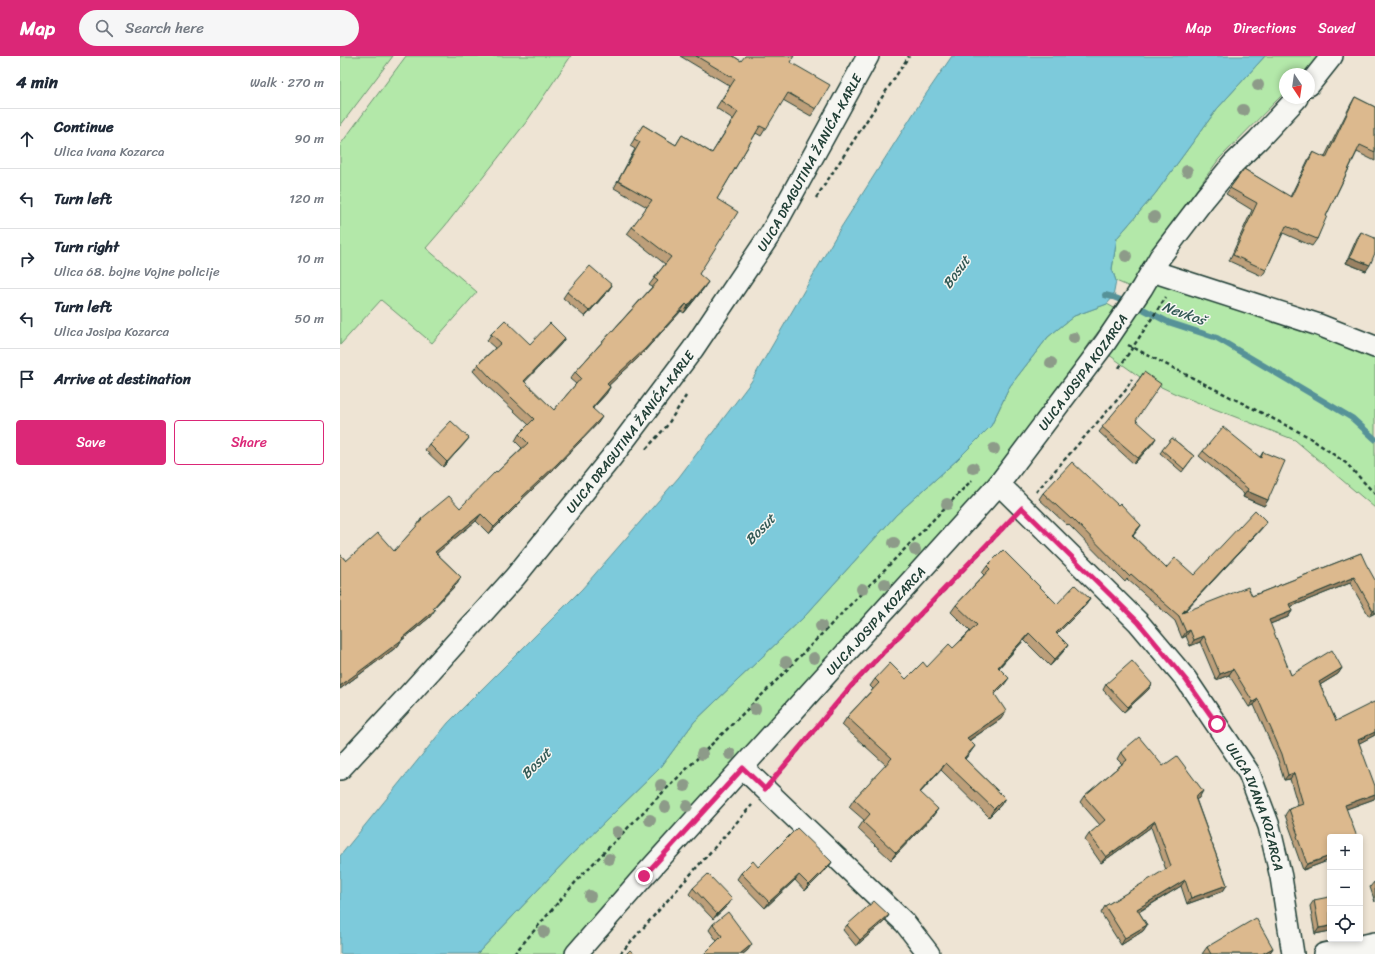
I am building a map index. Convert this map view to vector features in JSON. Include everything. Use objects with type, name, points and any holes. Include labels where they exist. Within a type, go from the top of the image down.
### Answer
[{"type":"street","name":"ULICA DRAGUTINA ŽANIĆA-KARLE","points":[[340,769],[515,577],[611,458],[693,349],[771,233],[868,56]]},
{"type":"street","points":[[1315,77],[1332,56]]},
{"type":"street","name":"ULICA JOSIPA KOZARCA","points":[[576,954],[999,484],[1116,327],[1160,257],[1205,198],[1233,164],[1292,104]]},
{"type":"street","points":[[1147,279],[1319,325],[1375,347]]},
{"type":"street","name":"ULICA IVANA KOZARCA","points":[[999,484],[1138,622],[1186,680],[1249,772],[1271,834],[1281,877],[1293,954]]},
{"type":"street","points":[[743,768],[905,923],[929,954]]},
{"type":"street","points":[[1324,954],[1375,944]]},
{"type":"path","points":[[1119,368],[1163,302]]},
{"type":"path","points":[[1116,327],[1133,348],[1307,436],[1346,463],[1375,494]]},
{"type":"path","points":[[620,954],[765,789],[851,686],[1022,508],[1125,391],[1132,379]]},
{"type":"path","points":[[514,954],[585,872],[653,802],[772,685],[979,473],[984,474],[999,484]]},
{"type":"green space","points":[[340,56],[393,56],[340,126]]},
{"type":"green space","points":[[406,56],[571,56],[527,121],[426,248],[477,292],[432,343],[381,300],[340,345],[340,145]]},
{"type":"green space","points":[[1265,56],[1319,56],[1308,68],[1279,68],[1279,98],[1219,159],[1178,215],[1130,287],[1116,281],[1112,269],[1117,238],[1155,194],[1217,109]]},
{"type":"green space","points":[[1158,280],[1375,354],[1375,508],[1295,440],[1176,394],[1140,377],[1105,352]]},
{"type":"green space","points":[[1107,304],[1116,309],[1091,341],[1056,395],[986,484],[564,954],[477,954],[570,856],[661,767],[694,722],[805,616],[896,515],[958,459],[991,426],[1010,386],[1048,337],[1074,316]]},
{"type":"water","name":"Bosut","points":[[952,56],[1265,56],[1217,109],[1155,194],[1117,238],[1112,269],[1116,281],[1113,297],[1107,304],[1074,316],[1048,337],[1010,386],[991,426],[958,459],[896,515],[805,616],[694,722],[661,767],[570,856],[477,954],[340,954],[340,856],[448,723],[582,589],[679,477],[751,382],[840,229],[924,97]]},
{"type":"building","points":[[696,56],[733,56],[741,61],[745,56],[794,56],[790,62],[830,85],[816,109],[788,93],[766,129],[760,126],[717,199],[738,212],[699,274],[708,282],[688,306],[686,304],[645,349],[607,384],[610,387],[592,408],[602,417],[494,527],[481,514],[435,552],[461,577],[433,608],[435,610],[402,638],[403,639],[340,686],[340,596],[342,594],[340,592],[340,554],[346,561],[378,533],[394,551],[422,520],[421,519],[449,496],[460,508],[496,471],[497,472],[528,443],[519,434],[534,419],[478,364],[501,343],[491,334],[505,320],[530,344],[550,323],[565,338],[524,381],[554,410],[581,378],[575,372],[658,281],[654,278],[671,257],[632,227],[652,200],[618,181],[640,142],[634,139],[643,125],[676,145],[682,135],[712,153],[738,112],[721,101],[735,79]]},
{"type":"building","points":[[1355,97],[1375,107],[1375,152],[1360,145],[1326,216],[1317,239],[1286,226],[1266,270],[1233,255],[1257,203],[1230,188],[1244,169],[1291,197],[1313,152],[1326,158]]},
{"type":"building","points":[[1361,232],[1375,238],[1375,253],[1370,265],[1350,257]]},
{"type":"building","points":[[590,266],[612,285],[589,311],[567,292]]},
{"type":"building","points":[[1144,372],[1161,384],[1136,420],[1156,438],[1138,458],[1102,427],[1136,386],[1135,385]]},
{"type":"building","points":[[451,421],[469,438],[447,462],[429,444]]},
{"type":"building","points":[[1223,427],[1261,458],[1263,452],[1285,461],[1268,500],[1247,491],[1248,489],[1203,451]]},
{"type":"building","points":[[1172,438],[1194,456],[1184,469],[1162,450]]},
{"type":"building","points":[[1072,462],[1118,505],[1120,503],[1141,525],[1132,535],[1166,568],[1175,558],[1194,575],[1255,510],[1267,522],[1182,613],[1248,587],[1252,596],[1361,553],[1375,580],[1375,610],[1373,611],[1354,577],[1289,604],[1292,611],[1269,620],[1291,675],[1332,650],[1342,668],[1319,682],[1336,721],[1374,702],[1375,703],[1375,732],[1358,740],[1375,786],[1375,794],[1345,805],[1356,834],[1327,834],[1327,857],[1307,864],[1289,809],[1303,804],[1294,773],[1288,775],[1282,754],[1258,699],[1253,702],[1233,669],[1220,674],[1204,636],[1194,640],[1190,630],[1186,632],[1179,616],[1131,574],[1129,576],[1072,518],[1071,519],[1043,493]]},
{"type":"building","points":[[1003,550],[1057,604],[1075,585],[1090,599],[1056,633],[1068,645],[1055,659],[1029,633],[998,667],[1009,678],[994,693],[1006,711],[967,738],[975,746],[964,758],[1005,798],[994,809],[946,763],[920,792],[938,809],[896,853],[863,822],[870,814],[854,799],[892,758],[847,717],[879,683],[875,679],[890,663],[906,679],[923,662],[927,667],[949,644],[953,648],[977,625],[956,605],[990,569],[987,566]]},
{"type":"building","points":[[1132,661],[1152,684],[1128,707],[1106,684]]},
{"type":"building","points":[[1139,737],[1163,766],[1177,756],[1203,791],[1195,797],[1227,885],[1191,898],[1185,880],[1137,909],[1147,925],[1125,938],[1105,906],[1171,866],[1155,821],[1106,857],[1089,834],[1105,820],[1084,796],[1127,760],[1121,752]]},
{"type":"building","points":[[797,828],[832,862],[809,885],[799,875],[769,902],[741,873],[753,861],[758,867]]},
{"type":"building","points":[[708,874],[732,899],[717,914],[693,888]]},
{"type":"building","points":[[1327,897],[1327,927],[1319,928],[1314,900]]},
{"type":"building","points":[[874,901],[889,915],[860,940],[847,925]]},
{"type":"building","points":[[728,912],[752,944],[740,954],[704,954],[722,936],[713,924]]},
{"type":"building","points":[[1256,918],[1273,948],[1262,954],[1211,954],[1207,947]]},
{"type":"building","points":[[630,950],[634,954],[626,954]]},
{"type":"waterway","name":"Nevkoš","points":[[1105,295],[1139,307],[1168,322],[1217,338],[1352,418],[1375,439]]},
{"type":"route","points":[[644,876],[743,768],[765,789],[851,686],[1022,508],[1138,622],[1186,680],[1217,724]]}]
